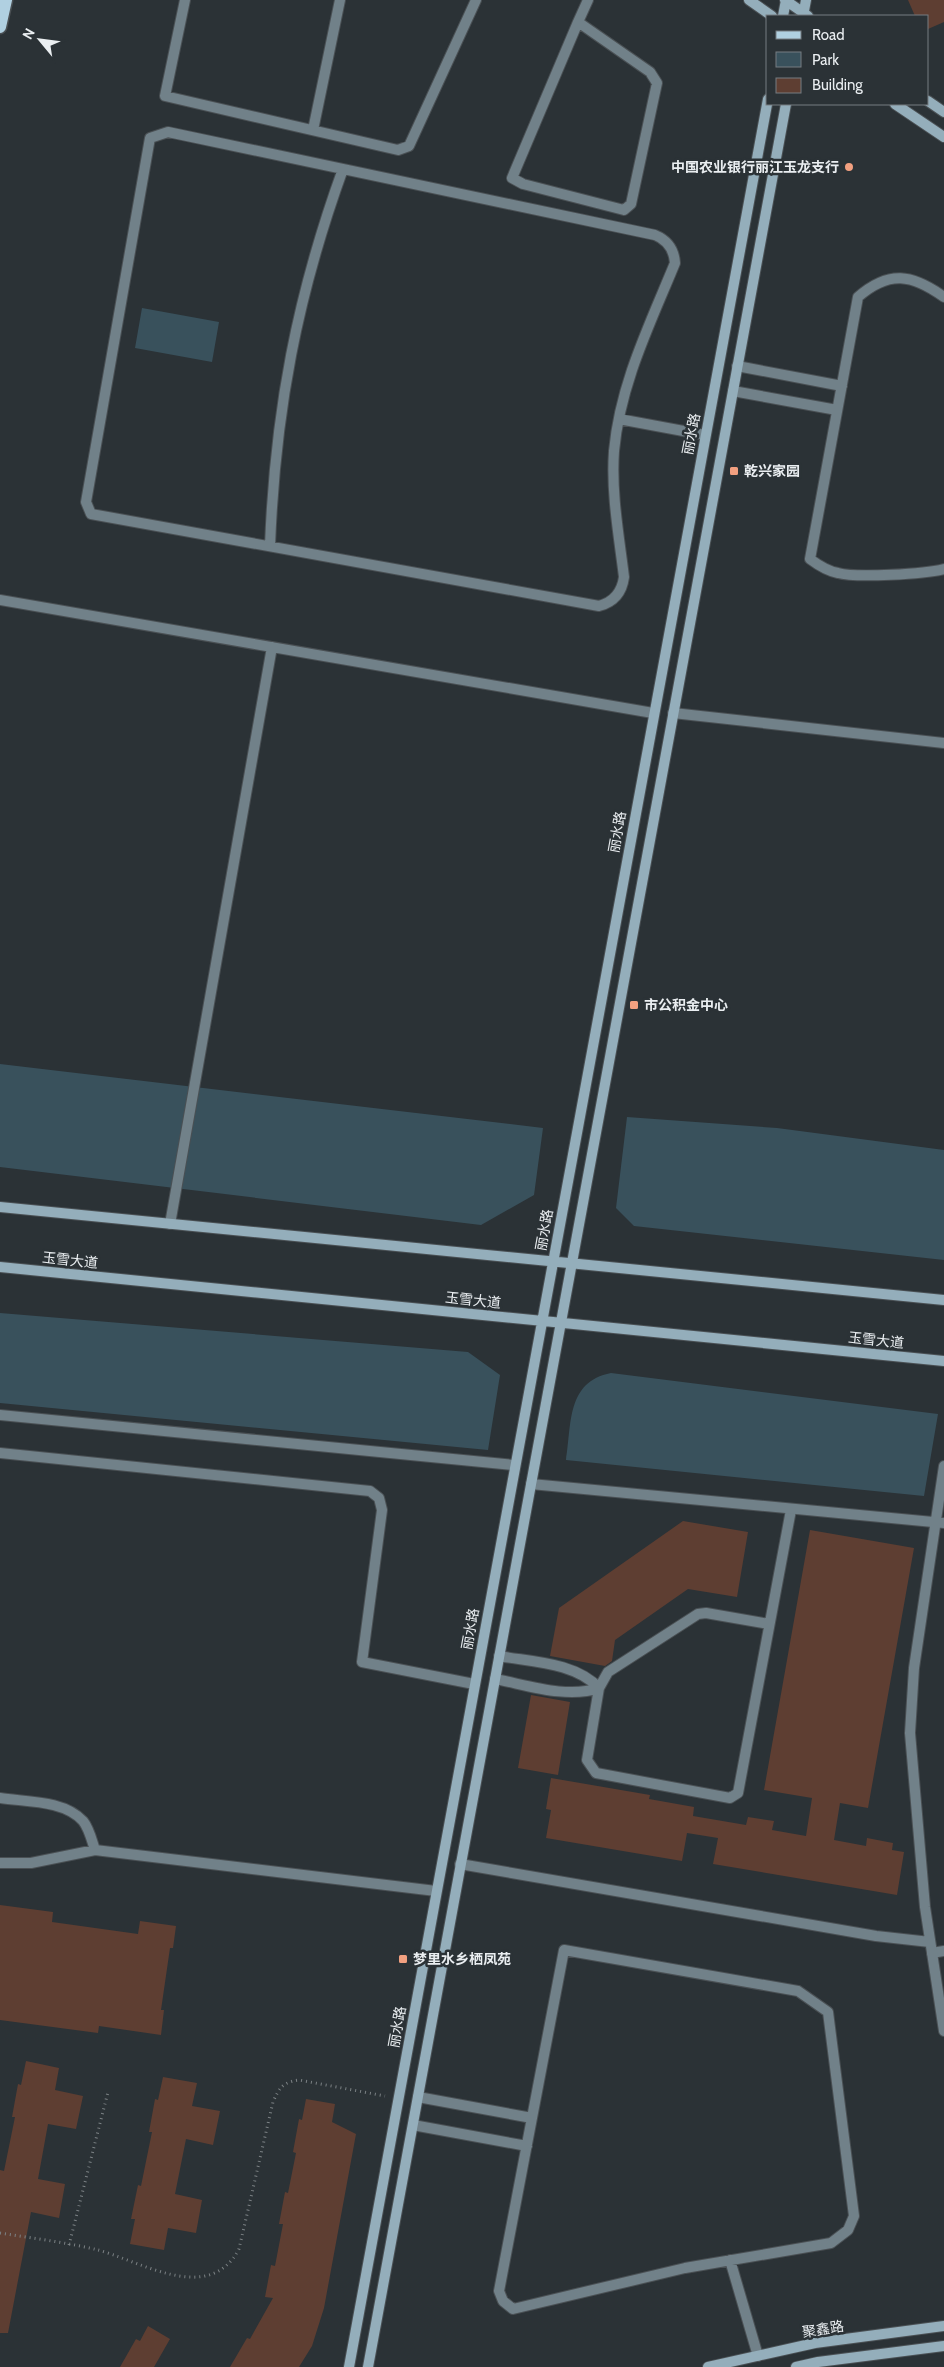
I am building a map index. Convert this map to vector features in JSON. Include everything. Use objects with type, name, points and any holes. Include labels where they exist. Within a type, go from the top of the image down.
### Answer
[{"type":"main road","points":[[0,27],[6,0]]},
{"type":"street","points":[[185,0],[165,96],[398,150],[409,146],[476,0]]},
{"type":"street","points":[[313,130],[340,0]]},
{"type":"street","points":[[578,22],[650,72],[657,83],[630,204],[624,210],[523,184],[512,178],[578,22],[588,0]]},
{"type":"street","points":[[749,0],[771,15]]},
{"type":"street","points":[[783,15],[786,0],[805,15]]},
{"type":"street","points":[[805,15],[806,0]]},
{"type":"street","points":[[929,102],[944,112]]},
{"type":"street","name":"丽水路","points":[[349,2367],[653,713],[767,105]]},
{"type":"street","points":[[368,2367],[786,105]]},
{"type":"street","points":[[896,105],[944,137]]},
{"type":"street","points":[[168,132],[655,235],[667,243],[674,255],[675,262],[632,370],[619,419],[614,479],[624,577],[621,591],[606,604],[599,606],[91,514],[86,502],[150,138],[168,132]]},
{"type":"street","points":[[270,546],[275,456],[288,366],[310,266],[343,169]]},
{"type":"street","points":[[944,297],[926,284],[908,278],[878,283],[858,298],[810,559],[829,571],[848,575],[928,572],[944,569]]},
{"type":"street","points":[[738,366],[842,386]]},
{"type":"street","points":[[733,391],[837,410]]},
{"type":"street","points":[[619,419],[705,435]]},
{"type":"street","points":[[0,600],[653,713]]},
{"type":"street","points":[[170,1224],[272,647]]},
{"type":"street","points":[[673,713],[944,743]]},
{"type":"street","points":[[0,1207],[944,1300]]},
{"type":"street","name":"玉雪大道","points":[[0,1267],[944,1361]]},
{"type":"street","points":[[0,1415],[514,1466]]},
{"type":"street","points":[[0,1453],[370,1491],[379,1498],[382,1510],[362,1662],[474,1684]]},
{"type":"street","points":[[944,1466],[940,1523],[914,1668],[910,1732],[925,1907],[944,2030]]},
{"type":"street","points":[[530,1484],[940,1523]]},
{"type":"street","points":[[769,1624],[706,1613],[694,1615],[608,1672],[599,1688],[587,1760],[596,1773],[730,1798],[738,1793],[791,1510]]},
{"type":"street","points":[[499,1656],[569,1669],[584,1674],[599,1688]]},
{"type":"street","points":[[494,1679],[564,1692],[581,1693],[599,1688]]},
{"type":"street","points":[[0,1798],[54,1806],[74,1813],[84,1822],[95,1850]]},
{"type":"street","points":[[0,1863],[31,1863],[95,1850],[436,1891]]},
{"type":"street","points":[[460,1864],[876,1936],[930,1942]]},
{"type":"street","points":[[564,1950],[798,1991],[828,2012],[854,2216],[852,2224],[843,2236],[831,2243],[685,2268],[513,2309],[507,2306],[499,2291],[532,2118],[564,1950]]},
{"type":"street","points":[[932,1953],[944,1951]]},
{"type":"street","points":[[418,2097],[532,2118]]},
{"type":"street","points":[[412,2125],[527,2146]]},
{"type":"street","points":[[730,2260],[758,2356]]},
{"type":"street","name":"聚鑫路","points":[[708,2367],[814,2343],[944,2326]]},
{"type":"street","points":[[796,2367],[818,2362],[944,2346]]},
{"type":"path","points":[[0,2233],[96,2249],[173,2276],[199,2276],[217,2272],[233,2261],[239,2249],[273,2102],[282,2085],[299,2080],[398,2098]]},
{"type":"path","points":[[69,2245],[108,2092]]},
{"type":"green space","points":[[142,308],[219,322],[212,362],[135,348]]},
{"type":"green space","points":[[0,1064],[543,1128],[534,1195],[481,1225],[0,1167]]},
{"type":"green space","points":[[627,1117],[777,1128],[944,1150],[944,1260],[634,1226],[616,1208]]},
{"type":"green space","points":[[0,1313],[468,1352],[500,1375],[488,1450],[0,1403]]},
{"type":"green space","points":[[611,1373],[938,1414],[924,1496],[566,1460],[571,1419],[579,1395],[586,1385],[596,1378]]},
{"type":"building","points":[[908,0],[944,0],[944,22],[929,29],[929,15],[915,15]]},
{"type":"building","points":[[683,1521],[748,1532],[737,1597],[688,1589],[615,1640],[612,1661],[605,1666],[550,1656],[559,1608]]},
{"type":"building","points":[[810,1530],[914,1548],[868,1808],[840,1803],[834,1840],[866,1846],[867,1838],[893,1843],[892,1850],[904,1852],[897,1895],[713,1864],[718,1838],[687,1833],[682,1861],[546,1838],[551,1810],[546,1809],[551,1778],[650,1795],[649,1799],[694,1807],[693,1816],[746,1825],[748,1817],[774,1821],[772,1830],[806,1836],[812,1798],[764,1790]]},
{"type":"building","points":[[531,1695],[570,1702],[558,1775],[518,1768]]},
{"type":"building","points":[[0,1905],[53,1912],[52,1922],[138,1934],[140,1921],[176,1926],[173,1948],[170,1948],[161,2010],[164,2010],[161,2035],[99,2026],[98,2033],[0,2020]]},
{"type":"building","points":[[26,2061],[59,2068],[55,2090],[83,2096],[76,2129],[48,2124],[38,2179],[65,2184],[59,2218],[31,2212],[8,2333],[0,2333],[0,2170],[4,2171],[15,2117],[12,2117],[18,2084],[21,2085]]},
{"type":"building","points":[[163,2077],[197,2083],[192,2106],[220,2111],[213,2145],[186,2139],[175,2194],[202,2200],[196,2233],[168,2228],[164,2250],[130,2244],[135,2219],[131,2219],[138,2185],[141,2186],[152,2132],[149,2132],[155,2099],[158,2100]]},
{"type":"building","points":[[306,2099],[335,2104],[332,2122],[356,2134],[324,2308],[312,2346],[299,2367],[230,2367],[247,2338],[250,2339],[273,2298],[265,2297],[271,2265],[275,2266],[283,2224],[279,2224],[285,2192],[288,2193],[296,2153],[293,2152],[299,2119],[302,2120]]},
{"type":"building","points":[[148,2326],[170,2339],[154,2367],[120,2367],[136,2339],[140,2341]]},
{"type":"place","name":"中国农业银行丽江玉龙支行","points":[[849,167]]},
{"type":"place","name":"乾兴家园","points":[[734,471]]},
{"type":"place","name":"市公积金中心","points":[[634,1005]]},
{"type":"place","name":"梦里水乡栖凤苑","points":[[403,1959]]}]
